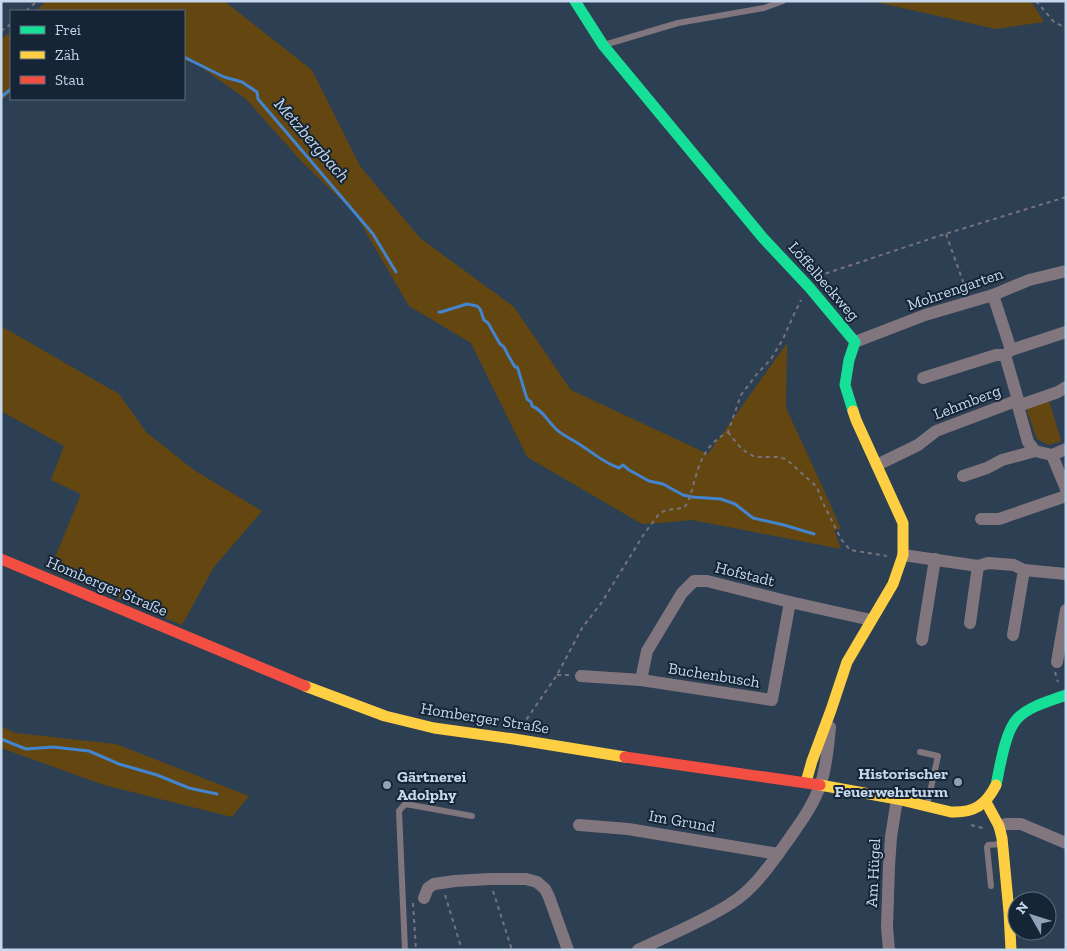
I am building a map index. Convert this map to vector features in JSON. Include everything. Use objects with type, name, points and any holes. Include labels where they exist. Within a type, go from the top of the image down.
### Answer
[{"type":"main road","name":"Löffelbeckweg","points":[[575,1],[603,45],[763,238],[809,286],[856,342],[849,360],[845,385],[856,420],[903,523],[903,557],[893,584],[870,620],[847,662],[806,782]]},
{"type":"main road","name":"Homberger Straße","points":[[1,559],[302,685],[385,716],[434,728],[806,782],[897,799],[927,807],[945,816],[969,812],[986,802]]},
{"type":"main road","points":[[1011,950],[1002,825],[986,802],[996,786],[1011,730],[1017,719],[1028,711],[1065,695]]},
{"type":"street","name":"Mohrengarten","points":[[856,342],[925,316],[993,295],[1029,280],[1066,271]]},
{"type":"street","points":[[993,295],[1028,442],[1036,451]]},
{"type":"street","points":[[923,378],[1008,353],[1066,332]]},
{"type":"street","name":"Lehmberg","points":[[877,465],[918,445],[936,431],[1018,403],[1058,392],[1066,387]]},
{"type":"street","points":[[963,476],[987,468],[1002,460],[1036,451],[1052,455],[1066,449]]},
{"type":"street","points":[[1052,455],[1066,489]]},
{"type":"street","points":[[981,519],[999,519],[1066,496]]},
{"type":"street","points":[[903,557],[935,559],[978,566],[988,563],[1014,565],[1024,570],[1066,574]]},
{"type":"street","points":[[922,640],[935,559]]},
{"type":"street","points":[[970,623],[978,566]]},
{"type":"street","points":[[1013,635],[1024,570]]},
{"type":"street","name":"Hofstadt","points":[[641,680],[647,651],[682,593],[694,581],[706,581],[870,620]]},
{"type":"street","name":"Buchenbusch","points":[[581,676],[641,680],[772,700],[790,602]]},
{"type":"street","points":[[1057,662],[1066,610]]},
{"type":"street","name":"Löffelbeckweg","points":[[638,950],[731,904],[748,891],[778,854],[804,818],[821,785],[826,764],[831,710]]},
{"type":"street","name":"Am Hügel","points":[[889,950],[887,927],[889,866],[897,799]]},
{"type":"street","points":[[1002,825],[1021,824],[1066,843]]},
{"type":"street","name":"Im Grund","points":[[579,826],[628,829],[778,854]]},
{"type":"street","points":[[424,898],[428,888],[434,884],[455,881],[526,879],[537,882],[550,897],[568,950]]},
{"type":"lane","points":[[603,45],[678,23],[764,8],[783,1]]},
{"type":"lane","points":[[920,752],[938,756],[927,807]]},
{"type":"lane","points":[[404,950],[399,811],[405,804],[472,816]]},
{"type":"lane","points":[[991,886],[987,846],[1003,841]]},
{"type":"path","points":[[27,10],[37,1]]},
{"type":"path","points":[[1036,1],[1054,22],[1066,28]]},
{"type":"path","points":[[514,739],[557,675],[582,628],[602,602],[644,534],[659,514],[666,510],[684,508],[688,502],[700,462],[706,450],[717,438],[728,432],[740,395],[770,359],[783,339],[809,286],[818,276],[1066,197]]},
{"type":"path","points":[[946,234],[970,302]]},
{"type":"path","points":[[728,432],[746,452],[756,457],[786,459],[817,487],[840,538],[850,550],[903,557]]},
{"type":"path","points":[[1057,662],[1054,674],[1065,695]]},
{"type":"path","points":[[965,824],[990,831],[1003,841]]},
{"type":"path","points":[[490,879],[512,950]]},
{"type":"path","points":[[441,883],[462,950]]},
{"type":"path","points":[[416,950],[413,903],[424,898]]},
{"type":"shaded area","points":[[46,1],[224,1],[312,70],[360,166],[420,238],[514,307],[571,390],[708,454],[787,343],[786,408],[841,529],[834,530],[841,549],[692,520],[642,524],[527,457],[471,343],[409,306],[354,212],[302,162],[246,99],[198,65],[185,60],[185,10],[37,10]]},
{"type":"shaded area","points":[[871,1],[1031,1],[1044,22],[996,29]]},
{"type":"shaded area","points":[[10,33],[10,93],[1,101],[1,39]]},
{"type":"shaded area","points":[[1,326],[119,394],[146,432],[194,470],[262,511],[214,567],[182,625],[50,570],[81,494],[51,480],[64,446],[1,411]]},
{"type":"shaded area","points":[[1049,400],[1061,441],[1049,445],[1037,439],[1026,408]]},
{"type":"shaded area","points":[[1,726],[15,733],[116,744],[249,796],[232,817],[104,785],[1,748]]},
{"type":"waterway","name":"Metzbergbach","points":[[185,58],[224,77],[242,82],[257,92],[258,99],[373,234],[396,272]]},
{"type":"waterway","name":"Metzbergbach","points":[[1,97],[10,90]]},
{"type":"waterway","name":"Metzbergbach","points":[[439,312],[467,304],[477,306],[484,320],[504,347],[515,367],[517,367],[527,399],[531,402],[532,406],[539,410],[560,432],[603,460],[619,468],[623,465],[649,481],[663,484],[683,495],[721,499],[735,504],[753,518],[814,534]]},
{"type":"waterway","points":[[1,739],[26,749],[53,747],[89,751],[119,764],[157,775],[189,788],[217,794]]},
{"type":"traffic: fast","points":[[575,1],[603,45],[763,238],[809,287],[855,342],[849,360],[845,385],[853,411]]},
{"type":"traffic: fast","points":[[996,785],[1006,741],[1017,719],[1034,707],[1066,695]]},
{"type":"traffic: slow","points":[[806,782],[847,662],[893,584],[903,555],[903,523],[853,411]]},
{"type":"traffic: slow","points":[[305,686],[385,716],[434,728],[625,757]]},
{"type":"traffic: slow","points":[[820,785],[897,799],[951,812],[973,809],[988,798],[996,785]]},
{"type":"traffic: slow","points":[[986,802],[999,826],[1002,838],[1011,950]]},
{"type":"traffic: jam","points":[[1,559],[305,686]]},
{"type":"traffic: jam","points":[[625,757],[820,785]]},
{"type":"place","name":"Historischer Feuerwehrturm","points":[[958,782]]},
{"type":"place","name":"Gärtnerei Adolphy","points":[[387,785]]}]
